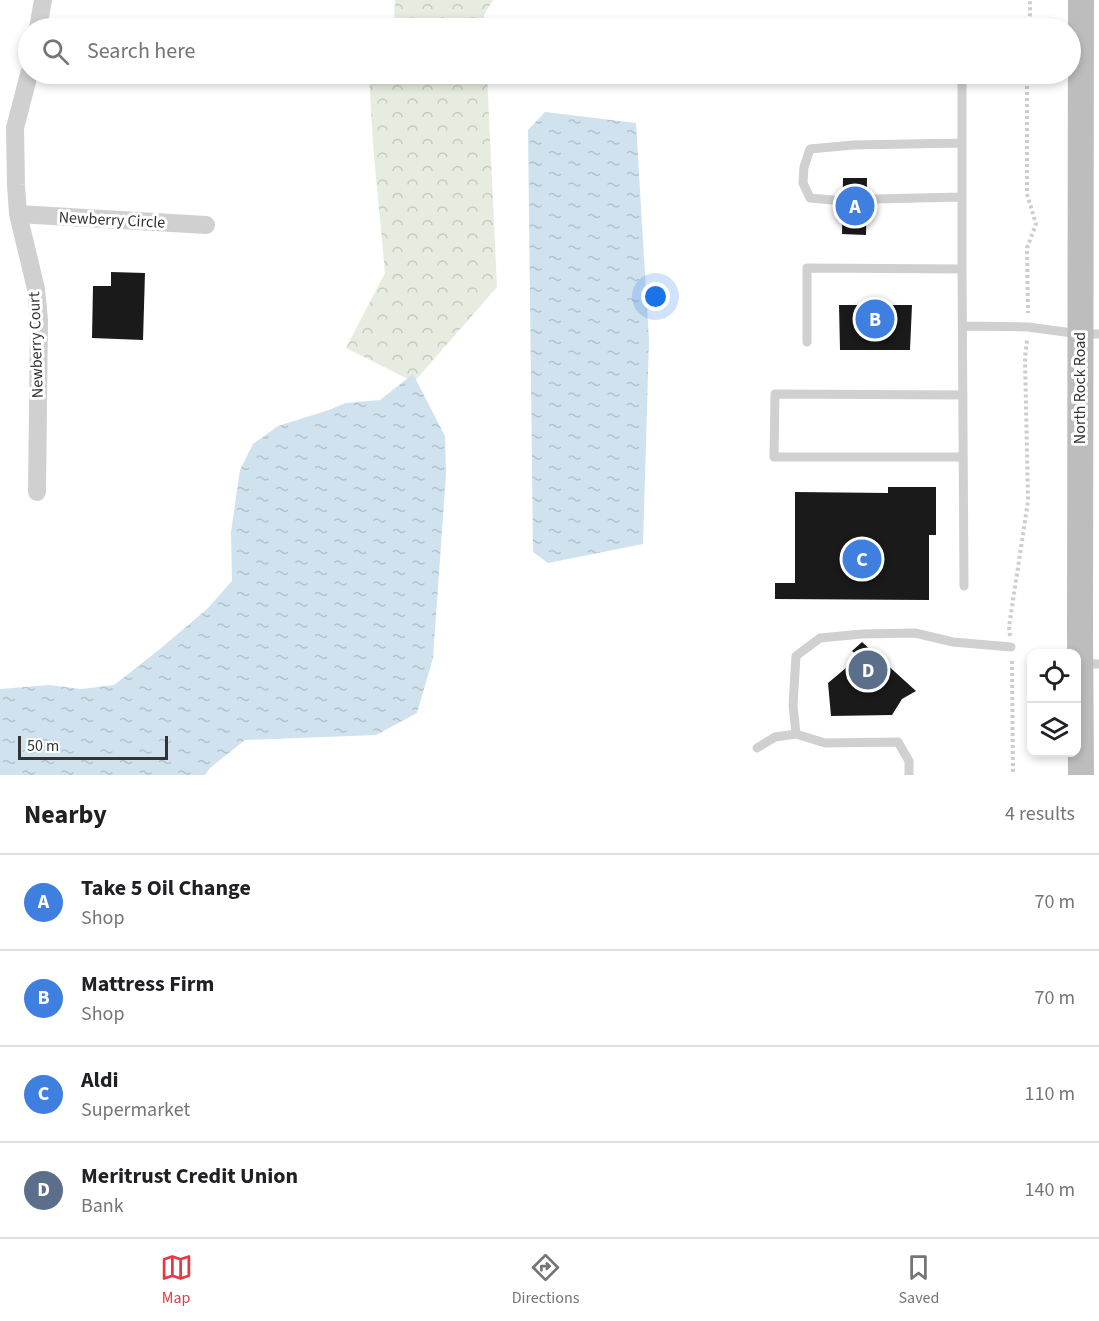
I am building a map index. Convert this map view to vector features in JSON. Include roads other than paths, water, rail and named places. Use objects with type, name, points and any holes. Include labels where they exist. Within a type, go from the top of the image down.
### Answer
[{"type":"main road","name":"North Rock Road","points":[[1081,0],[1090,334],[1089,664],[1081,775]]},
{"type":"street","points":[[40,18],[43,0]]},
{"type":"street","name":"Newberry Court","points":[[25,84],[8,127],[18,214],[36,290],[39,320],[37,492]]},
{"type":"street","name":"Newberry Circle","points":[[18,214],[206,225]]},
{"type":"lane","points":[[962,84],[963,586]]},
{"type":"lane","points":[[962,143],[853,145],[810,149],[804,166],[803,183],[810,198],[834,200],[962,197]]},
{"type":"lane","points":[[807,342],[807,268],[962,269]]},
{"type":"lane","points":[[963,326],[1028,327],[1090,334]]},
{"type":"lane","points":[[963,395],[775,394],[774,457],[963,457]]},
{"type":"lane","points":[[796,734],[793,705],[796,656],[819,638],[915,633],[954,642],[1011,647]]},
{"type":"lane","points":[[757,748],[775,737],[796,734],[825,743],[898,742],[909,761],[909,775]]},
{"type":"water","points":[[545,112],[636,123],[649,340],[643,544],[548,563],[533,552],[528,130]]},
{"type":"water","points":[[413,374],[445,436],[446,474],[433,658],[417,713],[376,735],[245,740],[210,768],[205,775],[0,775],[0,689],[49,685],[81,689],[114,685],[207,609],[232,581],[231,532],[240,470],[253,444],[278,426],[345,403],[380,400]]},
{"type":"place","name":"Take 5 Oil Change","points":[[855,206]]},
{"type":"place","name":"Mattress Firm","points":[[875,319]]},
{"type":"place","name":"Aldi","points":[[862,559]]},
{"type":"place","name":"Meritrust Credit Union","points":[[868,670]]}]
